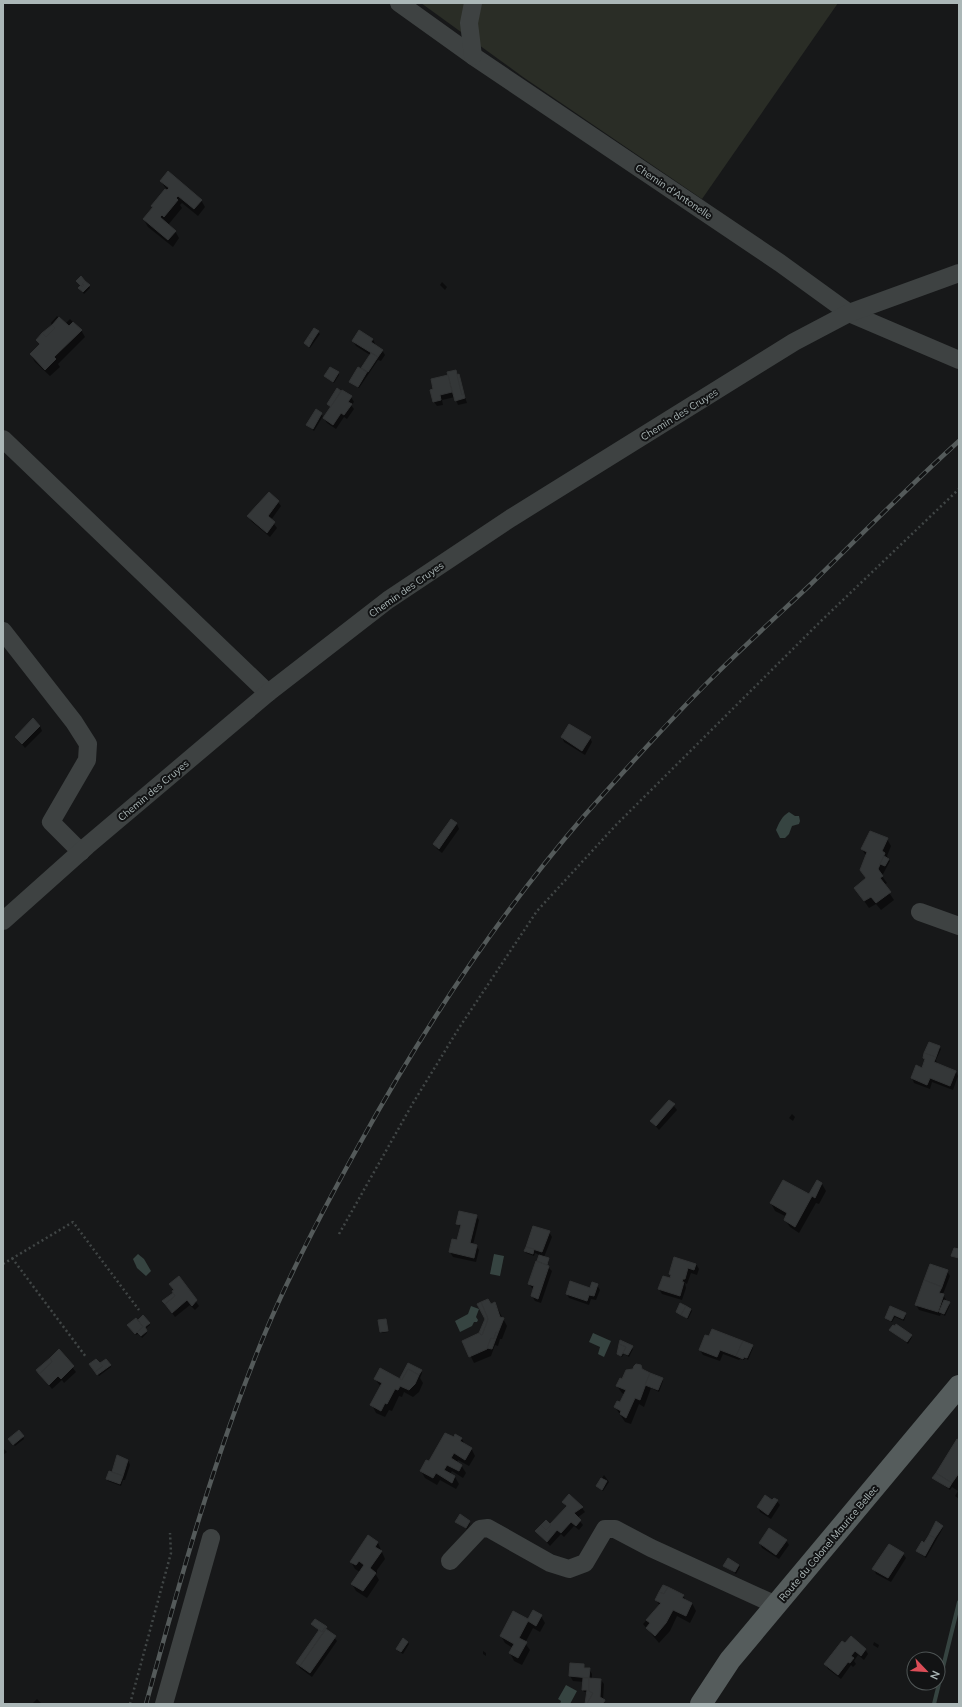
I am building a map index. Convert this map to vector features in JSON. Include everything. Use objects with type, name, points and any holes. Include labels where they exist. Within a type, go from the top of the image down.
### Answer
[{"type":"main road","name":"Route du Colonel Maurice Bellec","points":[[701,1704],[730,1660],[959,1386]]},
{"type":"street","name":"Chemin d'Antonelle","points":[[399,3],[473,56],[780,263],[849,312],[959,360]]},
{"type":"street","points":[[473,3],[469,23],[473,56]]},
{"type":"street","name":"Chemin des Cruyes","points":[[3,921],[81,852],[268,693],[388,600],[511,518],[794,342],[849,312],[959,273]]},
{"type":"street","points":[[3,439],[268,693]]},
{"type":"street","points":[[3,630],[74,722],[88,744],[87,760],[51,822],[81,852]]},
{"type":"street","points":[[920,912],[959,926]]},
{"type":"street","points":[[450,1561],[480,1529],[488,1528],[550,1563],[569,1570],[585,1563],[605,1529],[615,1529],[651,1548],[776,1605]]},
{"type":"street","points":[[164,1704],[211,1538]]},
{"type":"path","points":[[339,1234],[413,1103],[455,1034],[537,911],[616,825],[821,621],[959,489]]},
{"type":"path","points":[[3,1264],[73,1222],[139,1310]]},
{"type":"path","points":[[12,1258],[86,1357]]},
{"type":"path","points":[[130,1704],[171,1553],[170,1533]]},
{"type":"shaded area","points":[[421,3],[838,3],[702,199],[523,77]]},
{"type":"shaded area","points":[[789,812],[795,816],[799,816],[799,824],[792,826],[789,834],[785,838],[780,838],[776,830],[780,822]]},
{"type":"shaded area","points":[[138,1254],[144,1259],[151,1271],[146,1276],[137,1268],[133,1259]]},
{"type":"shaded area","points":[[494,1254],[504,1256],[500,1276],[490,1274]]},
{"type":"shaded area","points":[[471,1306],[479,1309],[476,1317],[478,1320],[477,1322],[474,1322],[472,1326],[460,1332],[455,1321],[468,1314]]},
{"type":"shaded area","points":[[593,1333],[611,1341],[604,1357],[598,1354],[600,1347],[589,1342]]},
{"type":"shaded area","points":[[566,1685],[577,1691],[570,1704],[560,1704],[561,1701],[558,1699]]},
{"type":"building","points":[[168,171],[202,200],[194,209],[178,196],[176,198],[178,200],[164,217],[162,215],[160,217],[176,231],[168,240],[143,219],[153,207],[151,206],[165,189],[167,190],[169,188],[160,181]]},
{"type":"building","points":[[81,276],[85,281],[82,284],[84,285],[82,287],[76,281]]},
{"type":"building","points":[[85,281],[90,285],[83,292],[78,288],[81,285],[82,287],[84,285],[82,284]]},
{"type":"building","points":[[59,317],[69,326],[73,322],[82,330],[54,357],[56,359],[45,370],[30,354],[40,344],[36,340],[42,333],[46,337],[55,328],[52,325]]},
{"type":"building","points":[[52,325],[55,328],[46,337],[42,333]]},
{"type":"building","points":[[314,328],[319,331],[313,340],[308,337]]},
{"type":"building","points":[[359,330],[373,339],[371,342],[383,350],[378,357],[352,341]]},
{"type":"building","points":[[308,337],[313,340],[309,347],[304,343]]},
{"type":"building","points":[[371,353],[378,357],[368,372],[361,368]]},
{"type":"building","points":[[330,367],[339,372],[333,382],[324,376]]},
{"type":"building","points":[[358,367],[367,372],[358,387],[349,382]]},
{"type":"building","points":[[456,370],[462,395],[464,394],[465,398],[455,401],[447,372]]},
{"type":"building","points":[[459,374],[464,394],[462,395],[457,375]]},
{"type":"building","points":[[448,375],[452,392],[440,395],[441,400],[433,402],[430,390],[433,389],[431,379]]},
{"type":"building","points":[[337,388],[341,391],[331,407],[327,404]]},
{"type":"building","points":[[342,390],[352,396],[348,402],[352,404],[344,415],[341,413],[333,425],[323,418]]},
{"type":"building","points":[[316,409],[322,413],[313,429],[306,425]]},
{"type":"building","points":[[269,492],[279,501],[268,516],[275,522],[267,533],[247,516]]},
{"type":"building","points":[[33,718],[40,726],[22,744],[15,737]]},
{"type":"building","points":[[569,724],[591,737],[582,751],[561,737]]},
{"type":"building","points":[[451,819],[457,823],[439,849],[433,844]]},
{"type":"building","points":[[870,831],[888,838],[882,851],[885,853],[878,869],[883,876],[880,878],[891,892],[876,903],[871,897],[864,901],[854,888],[866,878],[860,870],[867,852],[861,849]]},
{"type":"building","points":[[884,856],[889,859],[885,866],[880,864]]},
{"type":"building","points":[[929,1042],[940,1046],[936,1057],[924,1053]]},
{"type":"building","points":[[924,1053],[936,1057],[934,1062],[956,1071],[950,1086],[930,1078],[927,1085],[911,1078],[916,1065],[922,1068],[925,1059],[923,1058]]},
{"type":"building","points":[[669,1100],[675,1104],[656,1126],[650,1121]]},
{"type":"building","points":[[783,1180],[809,1194],[817,1180],[822,1183],[815,1198],[812,1196],[795,1227],[784,1220],[787,1213],[770,1203]]},
{"type":"building","points":[[459,1211],[477,1215],[470,1243],[477,1245],[474,1258],[449,1252],[452,1239],[457,1240],[461,1225],[456,1224]]},
{"type":"building","points":[[533,1226],[550,1231],[542,1252],[526,1247]]},
{"type":"building","points":[[526,1247],[534,1249],[533,1254],[524,1251]]},
{"type":"building","points":[[954,1248],[959,1249],[959,1258],[951,1256]]},
{"type":"building","points":[[539,1255],[549,1258],[547,1265],[537,1261]]},
{"type":"building","points":[[674,1257],[696,1264],[694,1270],[688,1268],[685,1279],[683,1279],[682,1282],[684,1282],[680,1296],[658,1289],[663,1276],[670,1278],[671,1275],[669,1274]]},
{"type":"building","points":[[536,1261],[549,1266],[538,1299],[531,1296],[534,1286],[528,1284]]},
{"type":"building","points":[[930,1264],[948,1270],[942,1287],[924,1280]]},
{"type":"building","points":[[179,1276],[197,1300],[192,1306],[187,1300],[172,1313],[165,1304],[175,1296],[172,1291],[174,1290],[169,1284]]},
{"type":"building","points":[[924,1280],[942,1287],[939,1293],[944,1294],[938,1312],[915,1305]]},
{"type":"building","points":[[570,1281],[590,1288],[592,1282],[598,1284],[594,1296],[589,1295],[587,1301],[566,1294]]},
{"type":"building","points":[[173,1293],[175,1296],[165,1304],[162,1301]]},
{"type":"building","points":[[488,1299],[491,1304],[495,1302],[500,1317],[504,1318],[498,1333],[496,1332],[494,1339],[491,1338],[487,1349],[469,1357],[462,1341],[479,1333],[482,1335],[488,1319],[481,1302]]},
{"type":"building","points":[[944,1300],[950,1302],[944,1314],[939,1312]]},
{"type":"building","points":[[481,1302],[488,1319],[482,1335],[479,1333],[485,1319],[477,1304]]},
{"type":"building","points":[[680,1303],[686,1306],[681,1315],[676,1312]]},
{"type":"building","points":[[686,1306],[691,1309],[687,1318],[681,1315]]},
{"type":"building","points":[[890,1306],[906,1313],[903,1319],[894,1315],[891,1321],[885,1318]]},
{"type":"building","points":[[143,1315],[150,1323],[145,1327],[147,1331],[141,1336],[137,1332],[143,1327],[138,1320]]},
{"type":"building","points":[[136,1318],[143,1327],[135,1334],[127,1325]]},
{"type":"building","points":[[386,1319],[388,1331],[380,1332],[378,1320]]},
{"type":"building","points":[[896,1324],[912,1335],[907,1342],[889,1330]]},
{"type":"building","points":[[712,1329],[743,1341],[736,1356],[720,1350],[717,1357],[699,1350],[705,1335],[709,1336]]},
{"type":"building","points":[[496,1332],[498,1333],[492,1349],[487,1348],[491,1338],[494,1339]]},
{"type":"building","points":[[620,1340],[633,1346],[628,1355],[623,1353],[626,1347],[619,1344]]},
{"type":"building","points":[[743,1341],[753,1345],[747,1358],[744,1357],[743,1359],[736,1356]]},
{"type":"building","points":[[619,1344],[626,1347],[621,1356],[617,1354]]},
{"type":"building","points":[[59,1349],[74,1366],[61,1379],[58,1376],[49,1385],[39,1374],[52,1362],[50,1358]]},
{"type":"building","points":[[50,1358],[52,1362],[39,1374],[36,1370]]},
{"type":"building","points":[[96,1359],[103,1366],[95,1372],[89,1364]]},
{"type":"building","points":[[106,1359],[111,1365],[97,1375],[95,1372],[103,1366],[100,1363]]},
{"type":"building","points":[[408,1363],[422,1370],[419,1375],[408,1369],[402,1380],[400,1378]]},
{"type":"building","points":[[636,1364],[641,1365],[642,1369],[650,1373],[640,1400],[635,1398],[626,1418],[620,1414],[621,1411],[614,1407],[617,1401],[620,1402],[626,1390],[616,1386],[620,1378],[622,1379],[626,1370],[633,1369]]},
{"type":"building","points":[[380,1368],[402,1380],[408,1369],[419,1375],[415,1384],[409,1390],[400,1386],[398,1390],[395,1389],[387,1404],[385,1403],[381,1411],[370,1405],[382,1383],[374,1379]]},
{"type":"building","points":[[650,1373],[663,1378],[658,1390],[645,1385]]},
{"type":"building","points":[[19,1430],[24,1436],[13,1445],[8,1439]]},
{"type":"building","points":[[445,1433],[454,1437],[455,1434],[462,1438],[460,1441],[472,1448],[465,1460],[454,1453],[451,1458],[462,1465],[459,1471],[447,1465],[444,1470],[455,1476],[452,1483],[436,1473],[433,1478],[420,1471],[426,1460],[429,1461]]},
{"type":"building","points":[[957,1439],[959,1440],[959,1473],[952,1483],[936,1473]]},
{"type":"building","points":[[117,1455],[128,1460],[123,1476],[112,1472]]},
{"type":"building","points":[[109,1471],[123,1476],[120,1484],[106,1479]]},
{"type":"building","points":[[936,1473],[952,1483],[949,1488],[932,1478]]},
{"type":"building","points":[[601,1478],[607,1481],[602,1490],[596,1486]]},
{"type":"building","points":[[569,1494],[583,1507],[574,1513],[581,1520],[576,1526],[571,1522],[561,1533],[557,1530],[547,1542],[535,1531],[541,1525],[546,1530],[551,1525],[550,1524],[567,1506],[562,1502]]},
{"type":"building","points":[[765,1495],[772,1500],[774,1498],[778,1500],[768,1515],[757,1507]]},
{"type":"building","points":[[460,1514],[470,1521],[466,1528],[455,1522]]},
{"type":"building","points":[[546,1520],[551,1525],[546,1530],[541,1525]]},
{"type":"building","points":[[936,1521],[943,1526],[935,1538],[929,1535]]},
{"type":"building","points":[[769,1528],[787,1540],[776,1555],[759,1543]]},
{"type":"building","points":[[368,1535],[378,1542],[375,1547],[382,1551],[370,1568],[376,1573],[363,1591],[351,1584],[364,1565],[359,1561],[356,1565],[350,1562]]},
{"type":"building","points":[[929,1535],[935,1538],[925,1556],[916,1551],[922,1541],[924,1543]]},
{"type":"building","points":[[889,1544],[904,1553],[888,1578],[872,1569]]},
{"type":"building","points":[[728,1558],[739,1565],[735,1572],[723,1566]]},
{"type":"building","points":[[663,1585],[668,1587],[664,1594],[659,1592]]},
{"type":"building","points":[[668,1587],[684,1595],[682,1598],[692,1603],[686,1616],[673,1610],[666,1623],[655,1636],[646,1628],[650,1623],[646,1620],[661,1603],[655,1600],[659,1592],[664,1594]]},
{"type":"building","points":[[533,1610],[542,1615],[536,1626],[528,1621],[519,1638],[527,1642],[518,1658],[509,1653],[514,1644],[500,1636],[513,1611],[528,1619]]},
{"type":"building","points":[[315,1619],[326,1626],[322,1632],[311,1624]]},
{"type":"building","points":[[326,1626],[327,1627],[300,1666],[296,1663],[319,1630],[322,1632]]},
{"type":"building","points":[[326,1629],[336,1636],[310,1673],[300,1666]]},
{"type":"building","points":[[851,1636],[866,1649],[861,1656],[855,1651],[851,1656],[854,1658],[850,1663],[848,1662],[838,1675],[824,1664],[842,1641],[845,1643]]},
{"type":"building","points":[[403,1638],[408,1642],[401,1652],[396,1649]]},
{"type":"building","points":[[570,1663],[584,1664],[584,1668],[590,1668],[589,1678],[569,1676]]},
{"type":"building","points":[[583,1678],[589,1678],[589,1691],[593,1693],[587,1704],[585,1704],[587,1690],[582,1690]]},
{"type":"building","points":[[589,1678],[601,1679],[600,1697],[605,1700],[603,1704],[587,1704],[593,1693],[589,1691]]},
{"type":"waterway","points":[[934,1704],[959,1602]]},
{"type":"railway","points":[[146,1704],[185,1565],[213,1473],[245,1383],[273,1313],[333,1192],[383,1102],[435,1017],[491,934],[521,894],[552,854],[630,764],[722,668],[959,441]]}]
